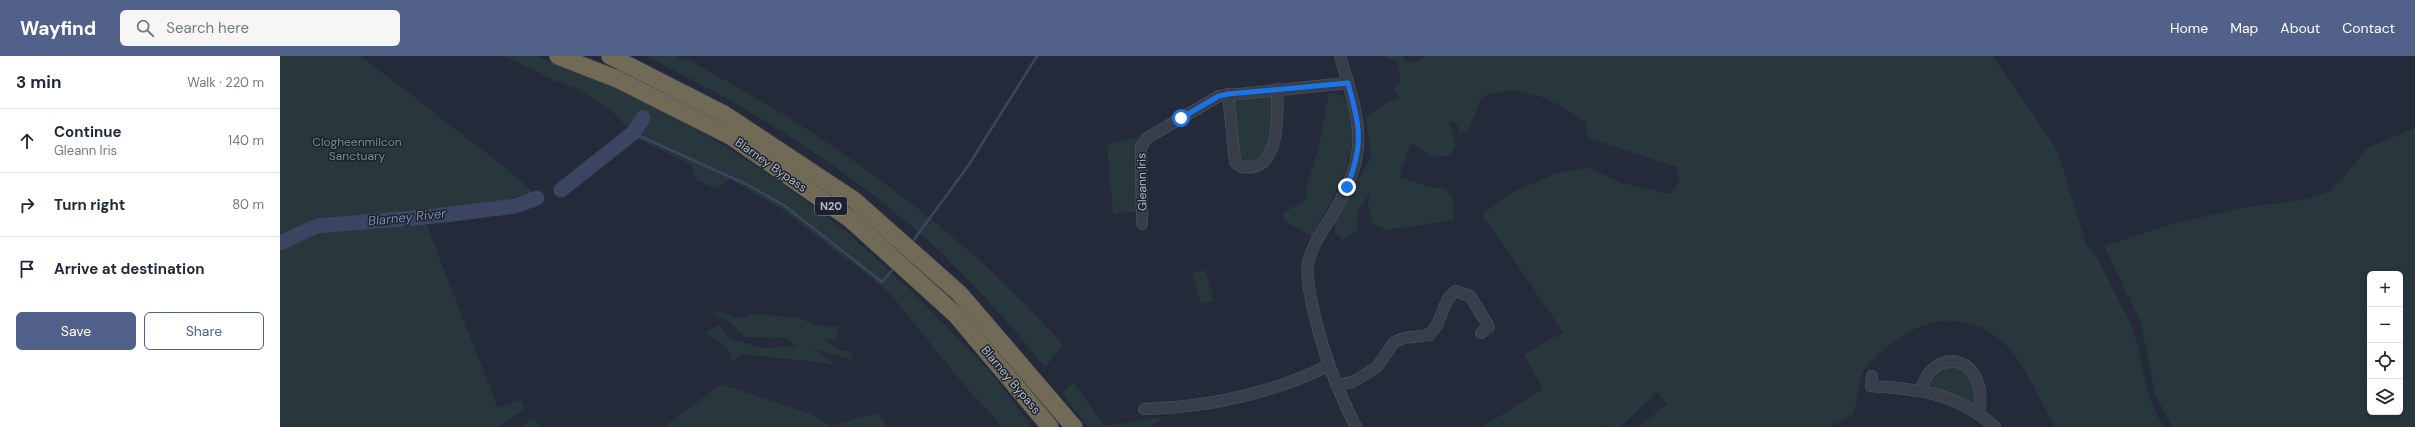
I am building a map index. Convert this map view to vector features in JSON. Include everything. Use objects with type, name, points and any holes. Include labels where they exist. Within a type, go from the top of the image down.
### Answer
[{"type":"highway","name":"Blarney Bypass","points":[[558,56],[617,79],[732,137],[850,219],[956,315],[1050,427]]},
{"type":"highway","name":"Blarney Bypass","points":[[610,56],[724,114],[854,200],[960,294],[1074,427]]},
{"type":"street","points":[[1340,56],[1356,113],[1360,137],[1357,161],[1338,205],[1312,251],[1307,276],[1316,320],[1328,366],[1356,427]]},
{"type":"street","name":"Gleann Iris","points":[[1142,224],[1141,147],[1147,138],[1219,96],[1348,83]]},
{"type":"street","points":[[1228,94],[1231,104],[1235,162],[1242,167],[1249,168],[1257,167],[1270,154],[1278,107],[1277,89]]},
{"type":"street","points":[[1336,385],[1353,382],[1372,371],[1377,367],[1394,342],[1404,338],[1430,335],[1440,321],[1445,302],[1456,291],[1470,296],[1489,327],[1481,333]]},
{"type":"street","points":[[1921,390],[1924,379],[1932,369],[1943,363],[1954,362],[1965,364],[1973,371],[1978,380],[1981,398],[1979,413]]},
{"type":"street","points":[[1144,408],[1195,406],[1255,394],[1285,384],[1328,366]]},
{"type":"street","points":[[1872,376],[1871,386],[1921,390],[1952,400],[1979,413],[1995,427]]},
{"type":"green space","name":"Clogheenmilcon Sanctuary","points":[[280,56],[361,56],[517,177],[534,194],[327,233],[425,221],[498,408],[521,400],[525,409],[498,427],[280,427]]},
{"type":"green space","points":[[503,56],[536,56],[617,88],[709,136],[783,184],[848,233],[915,294],[993,375],[1032,427],[1003,427],[963,384],[889,292],[784,211],[730,179],[717,189],[695,179],[691,165],[637,138],[613,112],[581,90],[556,81]]},
{"type":"green space","points":[[646,56],[676,56],[683,61],[686,58],[759,99],[859,165],[896,191],[931,219],[1000,279],[1063,345],[1045,367],[1002,316],[956,267],[924,237],[859,184],[826,160],[756,115]]},
{"type":"green space","points":[[1383,56],[1402,56],[1408,63],[1419,61],[1424,56],[1993,56],[2058,152],[2086,244],[2094,252],[2133,328],[2150,400],[2163,427],[2055,427],[2023,367],[2007,346],[1983,328],[1968,323],[1952,321],[1937,322],[1922,326],[1894,342],[1881,353],[1864,370],[1854,414],[1830,427],[1638,427],[1667,404],[1658,392],[1620,427],[1605,427],[1604,424],[1599,427],[1482,427],[1543,389],[1524,355],[1563,332],[1482,214],[1511,193],[1557,173],[1590,168],[1621,183],[1669,194],[1680,181],[1676,167],[1588,138],[1585,120],[1581,120],[1570,112],[1546,99],[1533,94],[1520,92],[1507,91],[1494,93],[1481,98],[1469,129],[1460,133],[1457,125],[1449,120],[1456,146],[1449,156],[1433,157],[1411,143],[1399,177],[1434,188],[1445,188],[1453,199],[1454,220],[1386,230],[1372,223],[1368,206],[1370,193],[1358,211],[1357,231],[1343,240],[1335,233],[1335,219],[1371,157],[1366,117],[1386,103],[1399,98],[1394,89],[1400,82],[1398,62]]},
{"type":"green space","points":[[1329,93],[1342,96],[1349,106],[1352,134],[1351,150],[1342,180],[1312,237],[1285,221],[1282,214],[1306,199],[1307,185],[1319,147]]},
{"type":"green space","points":[[1273,96],[1275,99],[1267,148],[1258,162],[1246,162],[1240,159],[1234,101]]},
{"type":"green space","points":[[2415,128],[2415,427],[2172,427],[2155,394],[2141,323],[2104,246],[2165,226],[2247,207],[2304,200],[2331,191],[2369,147]]},
{"type":"green space","points":[[1140,136],[1136,153],[1138,211],[1113,214],[1107,145]]},
{"type":"green space","points":[[1205,269],[1214,300],[1201,304],[1192,273]]},
{"type":"green space","points":[[720,312],[738,319],[751,314],[799,318],[817,326],[837,327],[837,339],[825,340],[841,351],[853,351],[851,360],[813,348],[834,364],[741,354],[732,363],[728,348],[706,333],[719,325],[730,339],[763,348],[796,346],[786,338],[745,337],[732,324],[712,313]]},
{"type":"green space","points":[[1958,366],[1972,376],[1977,402],[1973,404],[1931,388],[1928,384],[1928,381],[1942,368]]},
{"type":"green space","points":[[1074,382],[1104,426],[1166,417],[1148,427],[1087,427],[1062,392]]},
{"type":"green space","points":[[720,385],[734,388],[811,414],[831,426],[877,413],[888,427],[664,427]]},
{"type":"green space","points":[[534,417],[539,427],[520,427]]},
{"type":"waterway","points":[[913,241],[968,166],[1037,56]]},
{"type":"waterway","name":"Blarney River","points":[[561,190],[633,133],[643,118]]},
{"type":"waterway","points":[[633,133],[748,185],[785,206],[882,282],[893,269]]},
{"type":"waterway","name":"Blarney River","points":[[280,243],[317,226],[436,216],[515,206],[537,198]]},
{"type":"route","points":[[1181,118],[1219,96],[1228,94],[1348,83],[1356,113],[1360,137],[1357,161],[1347,187]]}]
